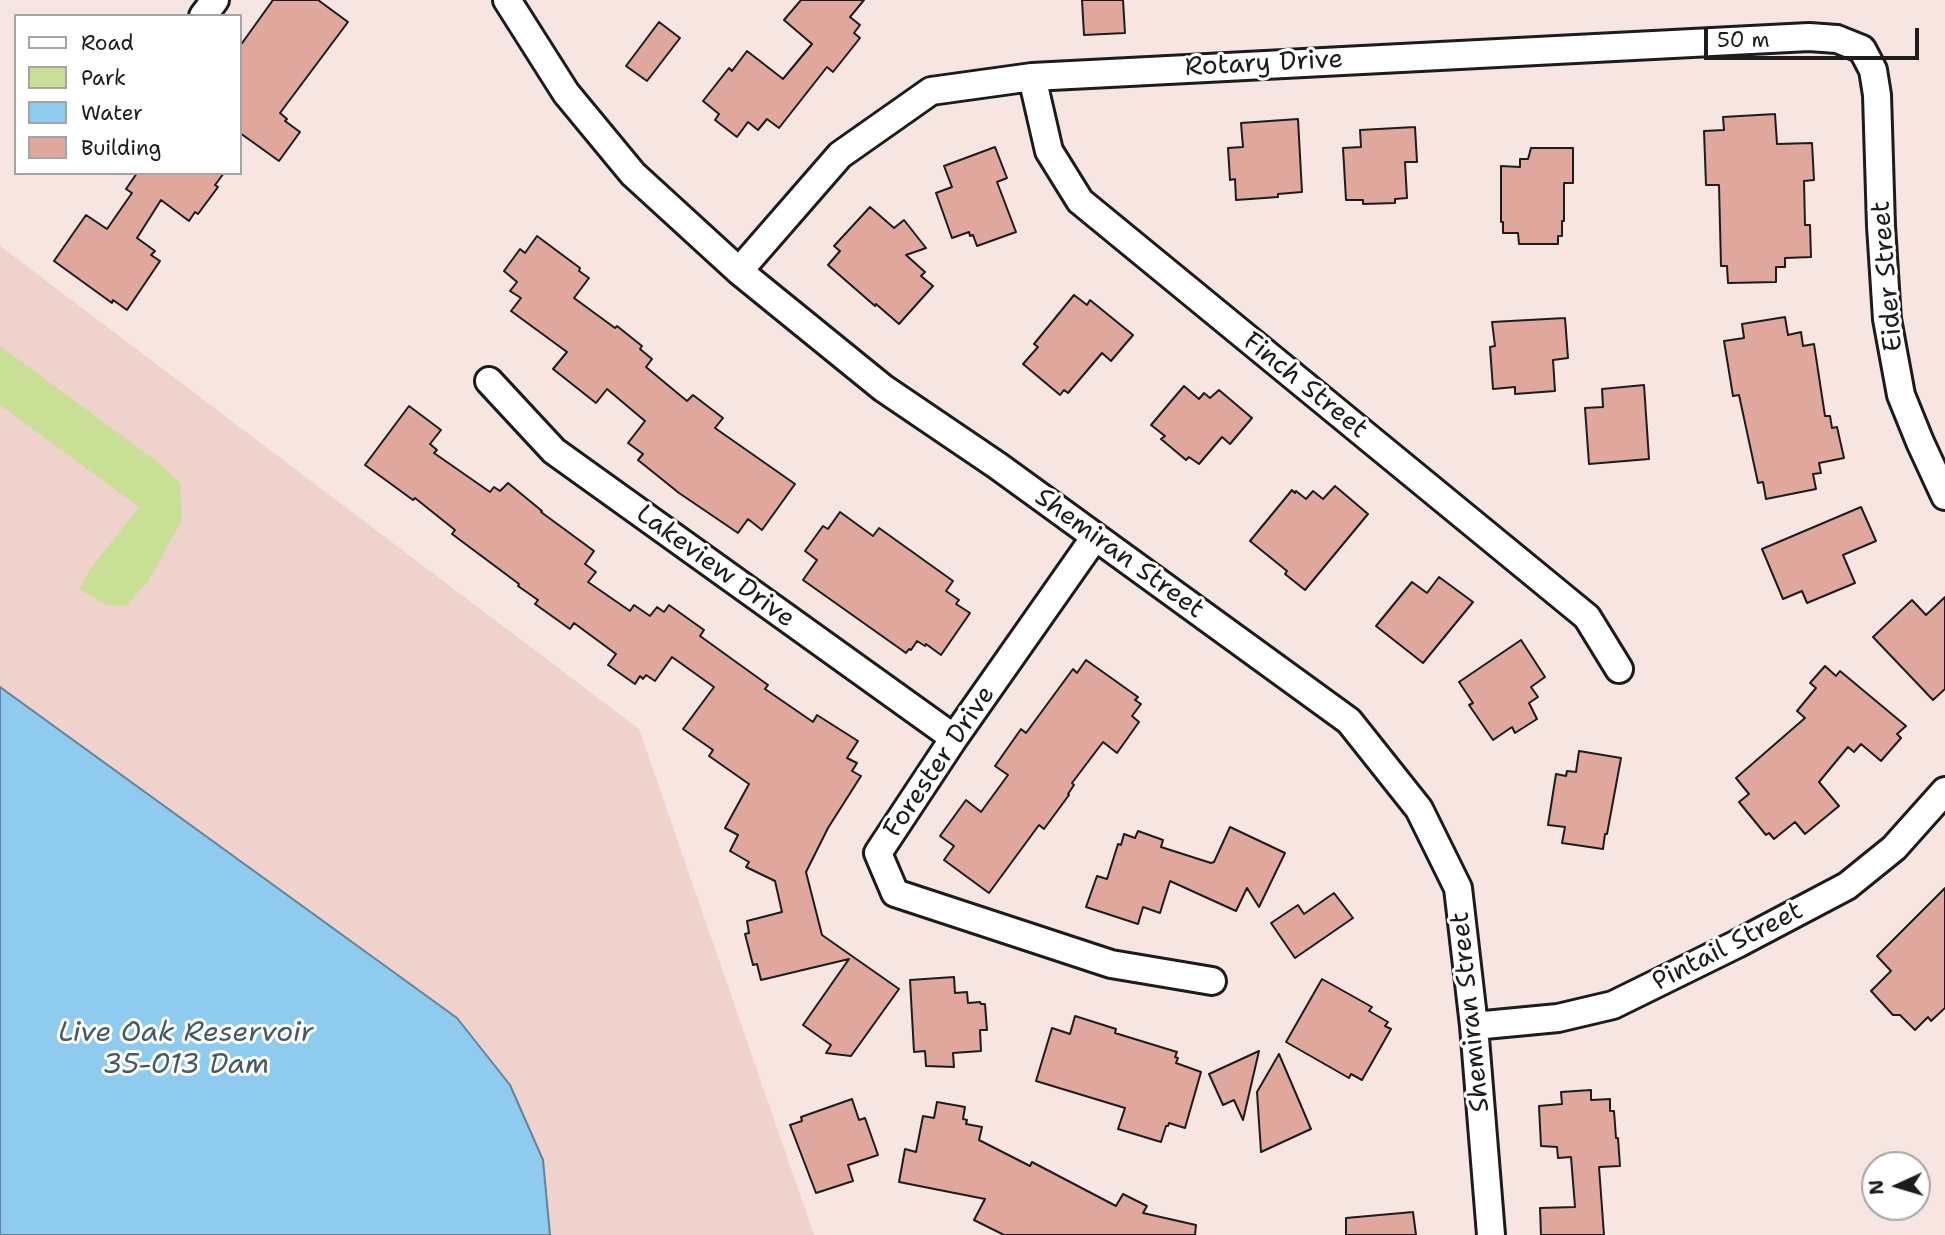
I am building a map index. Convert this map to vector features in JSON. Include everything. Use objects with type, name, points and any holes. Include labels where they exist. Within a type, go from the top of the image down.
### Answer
[{"type":"street","name":"Shemiran Street","points":[[507,0],[566,93],[633,174],[739,271],[883,388],[998,466],[1349,721],[1419,809],[1458,888],[1474,1026],[1491,1235]]},
{"type":"street","name":"Rotary Drive","points":[[739,271],[840,155],[931,91],[1032,77],[1809,37],[1837,39],[1862,49]]},
{"type":"street","name":"Eider Street","points":[[1862,49],[1872,70],[1877,95],[1887,319],[1902,395],[1945,496]]},
{"type":"street","name":"Finch Street","points":[[1032,77],[1049,151],[1080,201],[1587,617],[1619,669]]},
{"type":"street","name":"Lakeview Drive","points":[[489,381],[554,451],[954,738]]},
{"type":"street","name":"Forester Drive","points":[[1094,537],[954,738],[878,853],[895,893],[1111,964],[1212,981]]},
{"type":"street","name":"Pintail Street","points":[[1474,1026],[1558,1018],[1613,1005],[1737,944],[1847,886],[1894,848],[1945,790]]},
{"type":"shaded area","points":[[0,246],[639,729],[814,1235],[550,1235],[543,1160],[457,1018],[0,687]]},
{"type":"green space","points":[[0,346],[159,463],[180,483],[182,520],[149,580],[126,606],[106,605],[79,589],[91,568],[139,507],[0,405]]},
{"type":"water","name":"Live Oak Reservoir 35-013 Dam","points":[[0,687],[457,1018],[510,1085],[543,1160],[550,1235],[0,1235]]},
{"type":"building","points":[[273,0],[318,0],[348,22],[280,113],[287,119],[285,121],[300,132],[279,161],[242,134],[242,43]]},
{"type":"building","points":[[801,0],[864,0],[850,17],[860,25],[854,33],[860,38],[833,72],[827,67],[779,128],[767,119],[758,130],[748,122],[737,137],[715,120],[719,114],[703,101],[729,68],[732,71],[747,51],[783,79],[812,44],[784,20]]},
{"type":"building","points":[[1082,0],[1123,0],[1125,33],[1084,35]]},
{"type":"building","points":[[659,22],[680,38],[647,81],[626,66]]},
{"type":"building","points":[[1775,114],[1777,144],[1812,143],[1814,180],[1804,181],[1805,225],[1810,225],[1811,257],[1785,258],[1785,267],[1776,267],[1776,282],[1728,283],[1727,266],[1721,266],[1719,185],[1706,185],[1704,131],[1724,130],[1723,117]]},
{"type":"building","points":[[1298,119],[1302,192],[1236,200],[1235,179],[1230,180],[1228,148],[1243,147],[1241,123]]},
{"type":"building","points":[[1415,127],[1417,162],[1405,162],[1407,198],[1395,199],[1395,203],[1363,204],[1363,200],[1346,200],[1343,148],[1361,147],[1360,130]]},
{"type":"building","points":[[995,147],[1007,178],[997,182],[1016,232],[977,246],[969,232],[952,238],[936,193],[952,187],[944,166]]},
{"type":"building","points":[[1531,148],[1573,148],[1573,183],[1564,183],[1564,221],[1558,244],[1519,244],[1518,233],[1503,233],[1501,166],[1520,167],[1520,159],[1528,159]]},
{"type":"building","points":[[136,175],[222,175],[215,185],[218,187],[198,214],[195,212],[189,221],[161,200],[137,238],[155,251],[151,255],[160,261],[127,310],[113,300],[112,303],[54,261],[86,215],[107,229],[132,193],[126,189]]},
{"type":"building","points":[[870,207],[894,228],[904,220],[926,248],[906,255],[925,272],[921,276],[933,286],[899,324],[828,265],[840,251],[834,246]]},
{"type":"building","points":[[537,236],[580,268],[579,271],[589,278],[574,298],[642,346],[640,349],[652,359],[646,367],[687,401],[693,395],[723,418],[715,428],[795,484],[762,530],[748,519],[738,533],[679,493],[638,460],[643,454],[628,443],[645,421],[607,389],[596,403],[553,369],[567,352],[511,311],[521,298],[510,291],[517,282],[504,271],[520,249],[525,253]]},
{"type":"building","points":[[1074,295],[1087,305],[1090,300],[1133,335],[1111,361],[1102,353],[1068,393],[1064,390],[1060,395],[1023,364],[1038,347],[1034,344]]},
{"type":"building","points":[[1785,317],[1788,335],[1801,332],[1803,346],[1814,344],[1825,416],[1830,416],[1832,428],[1837,427],[1844,458],[1819,463],[1821,473],[1813,474],[1816,489],[1766,499],[1763,482],[1758,483],[1739,395],[1733,396],[1724,341],[1744,338],[1742,324]]},
{"type":"building","points":[[1565,318],[1568,358],[1553,360],[1555,391],[1515,394],[1515,387],[1493,389],[1490,347],[1495,346],[1492,322]]},
{"type":"building","points":[[1644,385],[1649,459],[1589,464],[1585,408],[1603,407],[1602,389]]},
{"type":"building","points":[[1184,386],[1199,399],[1204,393],[1210,398],[1219,390],[1252,418],[1230,444],[1222,437],[1199,464],[1189,457],[1186,460],[1161,439],[1165,436],[1151,425]]},
{"type":"building","points":[[409,406],[441,430],[430,444],[437,450],[434,453],[490,492],[494,487],[500,491],[508,483],[541,512],[594,551],[585,564],[596,572],[588,582],[630,611],[634,605],[650,616],[657,607],[664,612],[669,605],[704,630],[700,636],[768,685],[765,689],[813,722],[817,715],[858,741],[847,758],[857,763],[852,771],[861,776],[828,828],[806,872],[822,935],[899,989],[851,1056],[826,1053],[831,1045],[803,1025],[849,959],[761,980],[757,964],[753,965],[745,934],[749,933],[747,921],[782,912],[775,881],[746,867],[749,862],[730,851],[738,835],[725,828],[749,784],[709,756],[713,750],[683,729],[714,687],[672,657],[655,681],[646,675],[643,679],[640,676],[635,684],[608,665],[616,654],[574,623],[570,629],[535,604],[538,600],[452,534],[455,530],[415,498],[413,500],[365,465]]},
{"type":"building","points":[[1335,486],[1368,514],[1305,590],[1285,574],[1287,571],[1250,541],[1292,490],[1306,499],[1313,491],[1323,499]]},
{"type":"building","points":[[1861,507],[1876,541],[1843,555],[1855,583],[1807,603],[1802,591],[1783,599],[1762,549]]},
{"type":"building","points":[[840,512],[873,536],[879,528],[953,581],[946,591],[959,600],[956,604],[970,613],[941,655],[917,641],[906,653],[803,580],[817,560],[805,551],[823,526],[828,529]]},
{"type":"building","points":[[1439,577],[1473,602],[1423,663],[1376,626],[1412,582],[1427,593]]},
{"type":"building","points":[[1945,597],[1945,689],[1933,700],[1873,637],[1912,600],[1926,615]]},
{"type":"building","points":[[1521,640],[1545,677],[1531,687],[1538,697],[1529,703],[1537,719],[1515,733],[1512,727],[1493,740],[1469,705],[1473,703],[1459,682]]},
{"type":"building","points":[[1086,660],[1138,697],[1135,700],[1141,704],[1132,716],[1139,722],[1117,753],[1103,742],[1072,783],[1074,785],[1069,795],[1044,829],[1039,825],[989,893],[944,860],[954,846],[940,836],[966,800],[981,812],[1008,775],[995,766],[1021,729],[1026,733],[1073,669],[1077,673]]},
{"type":"building","points":[[1825,666],[1836,676],[1840,671],[1906,726],[1897,734],[1901,738],[1881,761],[1861,744],[1854,752],[1848,747],[1819,782],[1839,806],[1805,834],[1795,822],[1774,839],[1769,833],[1766,835],[1739,802],[1749,794],[1736,778],[1805,718],[1797,711],[1816,688],[1810,683]]},
{"type":"building","points":[[1579,751],[1621,758],[1603,849],[1562,843],[1565,827],[1548,825],[1556,774],[1566,776],[1567,771],[1576,772]]},
{"type":"building","points":[[1230,827],[1285,853],[1259,907],[1247,888],[1236,911],[1170,881],[1160,913],[1143,907],[1138,924],[1086,907],[1097,876],[1107,879],[1124,834],[1135,838],[1138,831],[1163,840],[1161,847],[1211,863],[1214,862]]},
{"type":"building","points":[[1945,888],[1945,1008],[1931,1021],[1928,1017],[1915,1030],[1900,1015],[1893,1015],[1871,991],[1891,971],[1877,956]]},
{"type":"building","points":[[1334,893],[1353,918],[1295,958],[1271,923],[1298,905],[1304,914]]},
{"type":"building","points":[[954,977],[955,993],[967,992],[968,1003],[985,1004],[987,1030],[980,1030],[981,1051],[953,1053],[954,1067],[926,1066],[925,1051],[914,1052],[910,980]]},
{"type":"building","points":[[1322,979],[1372,1007],[1369,1011],[1388,1022],[1385,1026],[1391,1029],[1362,1080],[1351,1074],[1349,1078],[1286,1042]]},
{"type":"building","points":[[1075,1016],[1116,1029],[1115,1033],[1177,1052],[1176,1063],[1201,1072],[1185,1128],[1169,1123],[1161,1142],[1118,1129],[1125,1108],[1036,1081],[1052,1028],[1070,1034]]},
{"type":"building","points":[[1259,1051],[1243,1120],[1234,1100],[1223,1105],[1209,1074]]},
{"type":"building","points":[[1279,1054],[1311,1129],[1261,1152],[1257,1092]]},
{"type":"building","points":[[1591,1090],[1591,1100],[1610,1099],[1610,1111],[1614,1111],[1618,1138],[1620,1166],[1599,1167],[1604,1235],[1541,1235],[1540,1208],[1575,1207],[1571,1157],[1558,1158],[1557,1147],[1541,1146],[1539,1106],[1562,1104],[1561,1092]]},
{"type":"building","points":[[852,1099],[859,1120],[865,1118],[878,1155],[848,1165],[853,1181],[816,1193],[790,1125],[802,1121],[801,1117]]},
{"type":"building","points":[[937,1102],[965,1107],[963,1119],[967,1120],[966,1124],[982,1127],[979,1140],[1030,1166],[1032,1162],[1116,1206],[1123,1194],[1147,1206],[1143,1213],[1196,1225],[1195,1235],[1004,1235],[974,1220],[985,1199],[899,1182],[905,1149],[916,1152],[923,1116],[934,1118]]},
{"type":"building","points":[[1413,1212],[1416,1235],[1346,1235],[1346,1218]]}]
